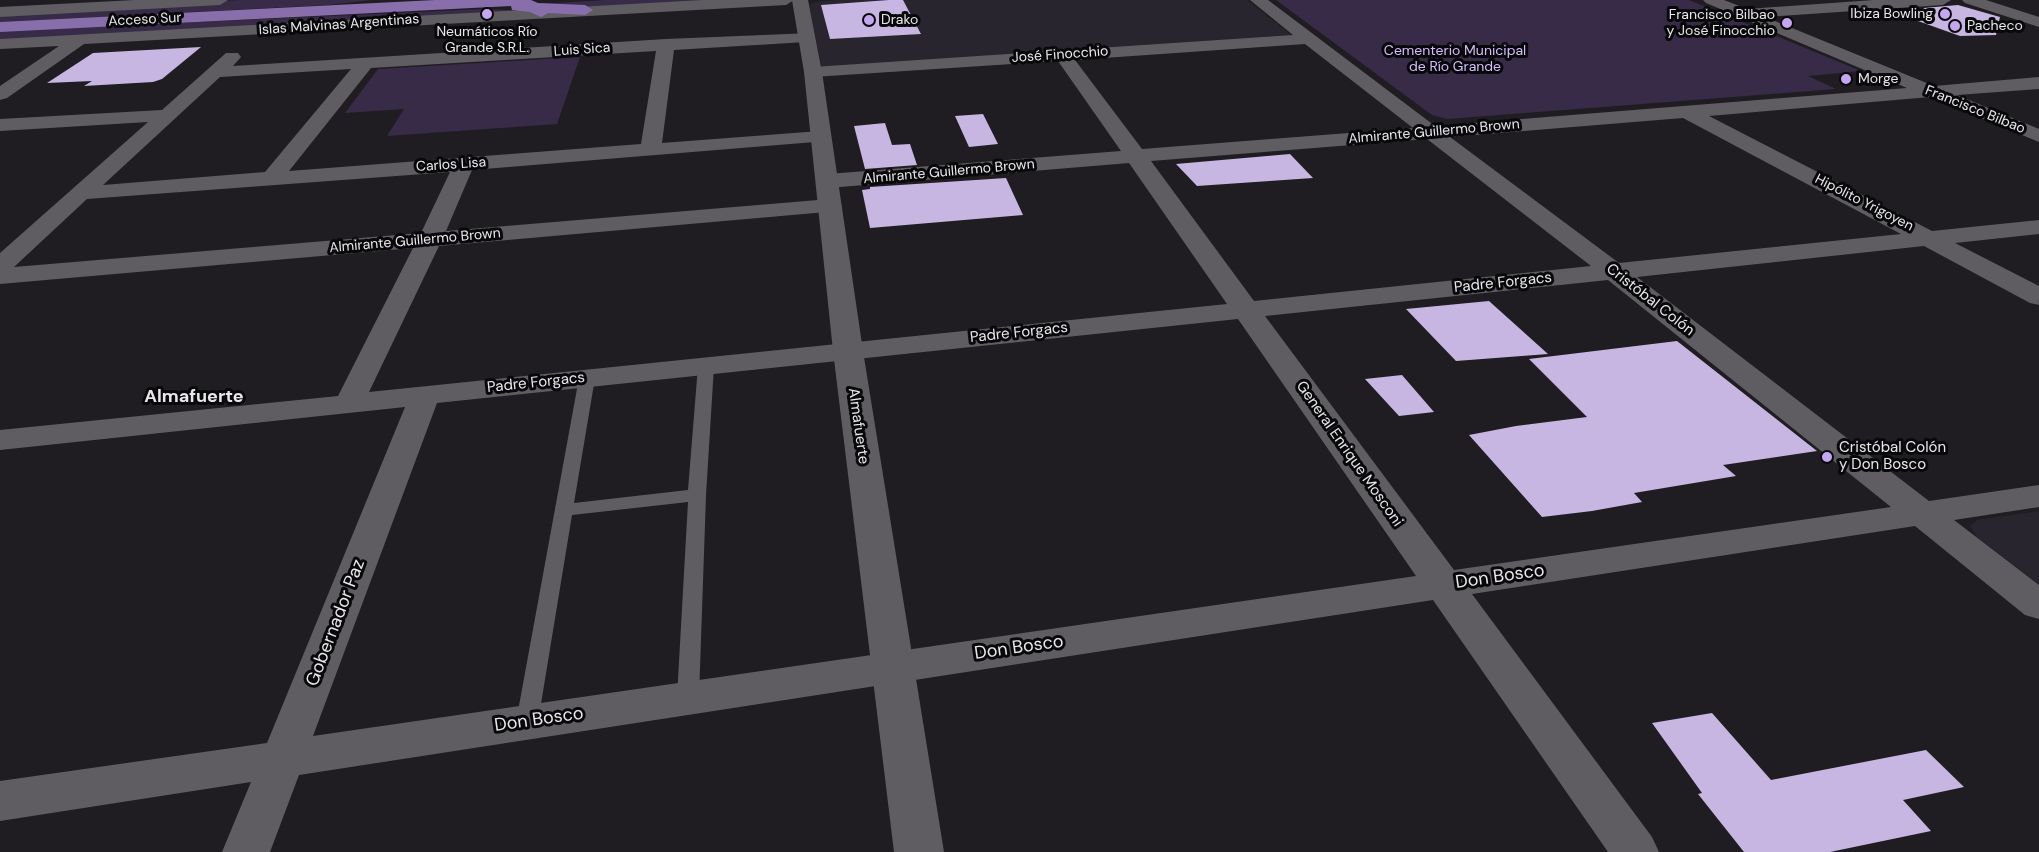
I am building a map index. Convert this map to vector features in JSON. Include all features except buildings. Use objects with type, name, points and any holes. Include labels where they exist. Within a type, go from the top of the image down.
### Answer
[{"type":"main road","name":"Acceso Sur","points":[[289,12],[389,0]]},
{"type":"main road","name":"Acceso Sur","points":[[0,27],[508,1]]},
{"type":"main road","points":[[508,1],[539,7]]},
{"type":"main road","points":[[418,7],[539,7],[585,10]]},
{"type":"street","points":[[0,12],[220,0]]},
{"type":"street","points":[[585,10],[786,0]]},
{"type":"street","name":"Almafuerte","points":[[800,0],[813,72],[848,351],[919,852]]},
{"type":"street","name":"Cristóbal Colón","points":[[1258,0],[1613,271],[2039,605]]},
{"type":"street","name":"Francisco Bilbao","points":[[1711,0],[2039,136]]},
{"type":"street","points":[[1743,13],[1943,0]]},
{"type":"street","points":[[1971,0],[2039,22]]},
{"type":"street","points":[[522,54],[539,7]]},
{"type":"street","name":"Islas Malvinas Argentinas","points":[[0,44],[261,30],[539,7]]},
{"type":"street","points":[[0,266],[261,30]]},
{"type":"street","name":"Luis Sica","points":[[216,72],[806,37]]},
{"type":"street","name":"José Finocchio","points":[[813,72],[1308,39]]},
{"type":"street","points":[[0,94],[80,40]]},
{"type":"street","points":[[651,150],[666,44]]},
{"type":"street","name":"General Enrique Mosconi","points":[[1064,55],[1635,852]]},
{"type":"street","points":[[272,178],[366,63]]},
{"type":"street","name":"Almirante Guillermo Brown","points":[[0,276],[430,240],[1135,156],[2039,83]]},
{"type":"street","name":"Hipólito Yrigoyen","points":[[1687,112],[1931,238],[2039,297]]},
{"type":"street","points":[[0,125],[169,115]]},
{"type":"street","name":"Carlos Lisa","points":[[81,193],[820,137]]},
{"type":"street","points":[[349,403],[430,240],[464,164]]},
{"type":"street","name":"Padre Forgacs","points":[[0,440],[2039,227]]},
{"type":"street","name":"Gobernador Paz","points":[[246,852],[425,395]]},
{"type":"street","name":"Don Bosco","points":[[0,801],[2039,496]]},
{"type":"lane","points":[[688,698],[697,495],[706,366]]},
{"type":"lane","points":[[527,722],[587,378]]},
{"type":"lane","points":[[565,510],[697,495]]},
{"type":"shaded area","points":[[836,0],[1247,0],[1291,35],[822,67],[809,5]]},
{"type":"shaded area","points":[[2039,511],[2039,584],[1977,537],[1970,526],[1977,520]]},
{"type":"green space","points":[[239,0],[372,0],[328,5],[0,22],[0,14]]},
{"type":"green space","points":[[606,0],[743,0],[580,7],[536,4]]},
{"type":"green space","name":"Cementerio Municipal de Río Grande","points":[[1276,0],[1689,0],[1861,71],[1808,76],[1836,89],[1447,119],[1432,115]]},
{"type":"green space","points":[[484,9],[534,11],[0,41],[0,31]]},
{"type":"green space","points":[[580,57],[557,124],[387,136],[404,109],[345,113],[378,69]]},
{"type":"place","name":"Neumáticos Río Grande S.R.L.","points":[[487,14]]},
{"type":"place","name":"Ibiza Bowling","points":[[1945,14]]},
{"type":"place","name":"Drako","points":[[869,20]]},
{"type":"place","name":"Francisco Bilbao y José Finocchio","points":[[1787,23]]},
{"type":"place","name":"Pacheco","points":[[1955,26]]},
{"type":"place","name":"Morge","points":[[1846,79]]},
{"type":"place","name":"Cristóbal Colón y Don Bosco","points":[[1827,457]]},
{"type":"district","name":"Almafuerte","points":[[194,397]]}]
